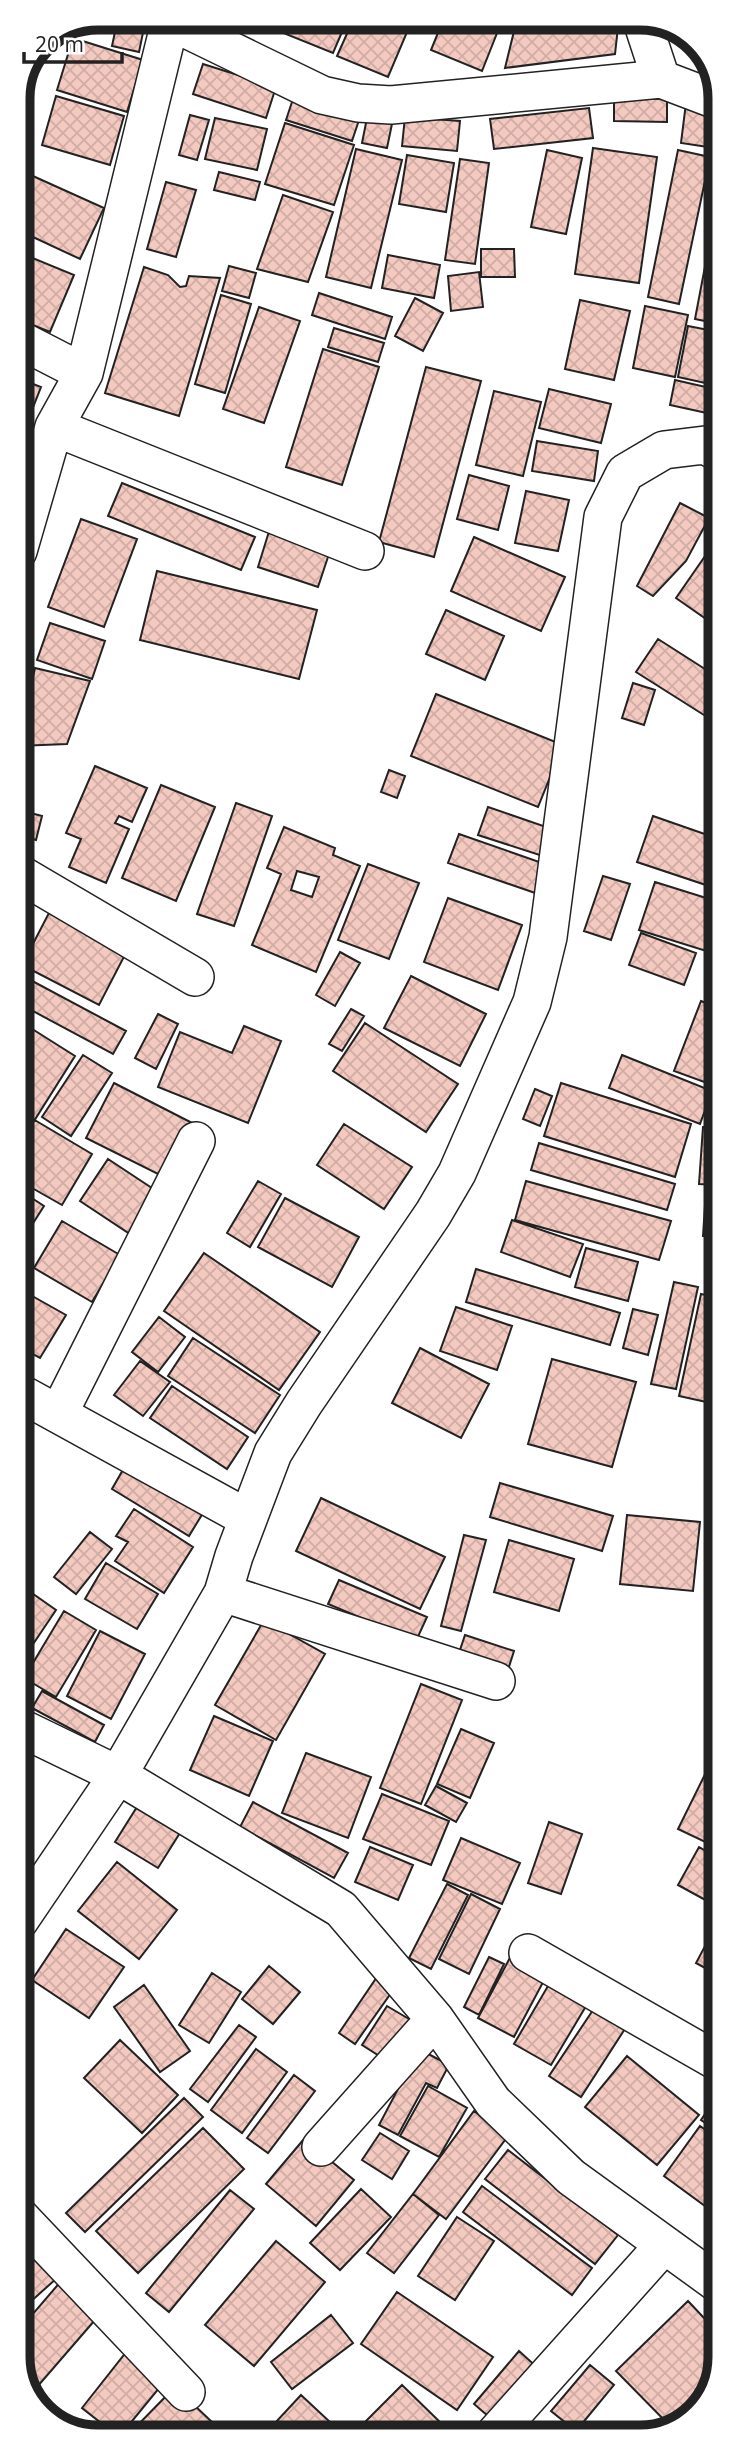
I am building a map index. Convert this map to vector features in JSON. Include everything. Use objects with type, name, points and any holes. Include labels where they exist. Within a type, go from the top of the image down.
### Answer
[{"type":"street","points":[[30,510],[54,427],[84,373],[167,30]]},
{"type":"street","points":[[192,30],[322,95],[358,103],[391,105],[660,79],[708,97]]},
{"type":"street","points":[[645,30],[660,79]]},
{"type":"street","points":[[30,345],[84,373]]},
{"type":"street","points":[[54,427],[365,551]]},
{"type":"street","points":[[30,1906],[118,1775],[223,1592],[247,1518],[279,1443],[433,1214],[457,1172],[532,1002],[548,937],[603,517],[625,473],[664,450],[708,447]]},
{"type":"street","points":[[30,880],[194,977]]},
{"type":"street","points":[[60,1413],[196,1141]]},
{"type":"street","points":[[30,1398],[247,1518]]},
{"type":"street","points":[[223,1592],[496,1681]]},
{"type":"street","points":[[30,1732],[118,1775],[341,1909],[435,2019],[493,2102],[571,2178],[708,2276]]},
{"type":"street","points":[[528,1953],[708,2056]]},
{"type":"street","points":[[321,2147],[435,2019]]},
{"type":"street","points":[[30,2228],[186,2392]]},
{"type":"street","points":[[503,2425],[664,2245]]},
{"type":"building","points":[[115,30],[144,30],[139,52],[112,46]]},
{"type":"building","points":[[276,30],[343,30],[333,53]]},
{"type":"building","points":[[349,30],[408,30],[388,77],[337,56]]},
{"type":"building","points":[[439,30],[498,30],[482,71],[431,50]]},
{"type":"building","points":[[514,30],[618,30],[615,54],[505,68]]},
{"type":"building","points":[[73,38],[143,60],[127,112],[57,90]]},
{"type":"building","points":[[40,62],[31,90],[35,72]]},
{"type":"building","points":[[203,64],[276,87],[266,118],[193,94]]},
{"type":"building","points":[[295,93],[361,114],[352,141],[286,120]]},
{"type":"building","points":[[56,96],[124,116],[110,165],[42,145]]},
{"type":"building","points":[[614,98],[667,99],[667,122],[614,121]]},
{"type":"building","points":[[686,103],[708,112],[708,147],[681,143]]},
{"type":"building","points":[[589,108],[593,138],[494,149],[490,119]]},
{"type":"building","points":[[368,113],[393,119],[387,148],[362,143]]},
{"type":"building","points":[[190,115],[209,120],[197,160],[179,155]]},
{"type":"building","points":[[405,117],[460,121],[457,151],[402,146]]},
{"type":"building","points":[[215,118],[267,129],[257,170],[205,159]]},
{"type":"building","points":[[285,123],[354,145],[334,205],[265,184]]},
{"type":"building","points":[[593,148],[657,157],[639,283],[575,274]]},
{"type":"building","points":[[356,149],[402,160],[371,288],[326,277]]},
{"type":"building","points":[[547,150],[582,158],[566,234],[531,227]]},
{"type":"building","points":[[678,150],[708,157],[679,304],[648,297]]},
{"type":"building","points":[[407,155],[454,163],[446,212],[399,204]]},
{"type":"building","points":[[460,159],[489,163],[475,264],[445,260]]},
{"type":"building","points":[[219,172],[260,182],[255,200],[214,190]]},
{"type":"building","points":[[30,175],[104,208],[80,259],[30,236]]},
{"type":"building","points":[[166,182],[196,190],[176,257],[147,249]]},
{"type":"building","points":[[283,195],[333,212],[308,282],[257,269]]},
{"type":"building","points":[[481,249],[514,249],[515,277],[481,277]]},
{"type":"building","points":[[708,251],[708,322],[695,319]]},
{"type":"building","points":[[388,255],[440,265],[434,298],[382,288]]},
{"type":"building","points":[[30,257],[74,275],[50,332],[30,324]]},
{"type":"building","points":[[229,266],[256,273],[249,298],[222,291]]},
{"type":"building","points":[[144,267],[168,275],[180,287],[186,286],[189,276],[220,278],[179,416],[105,393]]},
{"type":"building","points":[[479,272],[483,307],[451,311],[448,276]]},
{"type":"building","points":[[319,293],[392,317],[385,339],[312,315]]},
{"type":"building","points":[[221,295],[251,304],[225,393],[195,384]]},
{"type":"building","points":[[415,298],[443,313],[423,351],[395,336]]},
{"type":"building","points":[[580,300],[630,311],[614,380],[565,369]]},
{"type":"building","points":[[645,306],[688,315],[675,377],[633,368]]},
{"type":"building","points":[[259,307],[300,321],[264,423],[223,409]]},
{"type":"building","points":[[688,326],[708,330],[708,384],[678,377]]},
{"type":"building","points":[[334,328],[384,343],[378,362],[328,347]]},
{"type":"building","points":[[323,349],[379,367],[342,485],[286,467]]},
{"type":"building","points":[[426,367],[481,381],[434,557],[379,542]]},
{"type":"building","points":[[675,380],[708,388],[708,413],[670,405]]},
{"type":"building","points":[[30,383],[41,387],[30,415]]},
{"type":"building","points":[[549,389],[611,404],[601,443],[539,428]]},
{"type":"building","points":[[494,391],[541,402],[523,476],[476,465]]},
{"type":"building","points":[[537,441],[598,451],[594,481],[532,471]]},
{"type":"building","points":[[469,475],[509,486],[498,530],[457,519]]},
{"type":"building","points":[[122,483],[255,537],[241,570],[108,516]]},
{"type":"building","points":[[526,491],[569,500],[558,551],[515,543]]},
{"type":"building","points":[[680,503],[708,517],[686,561],[653,596],[637,586]]},
{"type":"building","points":[[81,519],[137,539],[104,627],[48,607]]},
{"type":"building","points":[[271,525],[332,545],[318,587],[258,567]]},
{"type":"building","points":[[474,537],[565,577],[541,631],[451,591]]},
{"type":"building","points":[[708,552],[708,620],[676,598]]},
{"type":"building","points":[[157,571],[317,610],[299,679],[140,640]]},
{"type":"building","points":[[446,610],[504,636],[485,680],[426,654]]},
{"type":"building","points":[[50,623],[105,641],[92,679],[37,660]]},
{"type":"building","points":[[658,639],[708,671],[708,718],[636,672]]},
{"type":"building","points":[[35,668],[90,681],[67,744],[30,746],[30,691]]},
{"type":"building","points":[[633,683],[655,690],[644,725],[622,718]]},
{"type":"building","points":[[436,694],[563,745],[538,807],[411,756]]},
{"type":"building","points":[[95,766],[147,788],[132,822],[119,816],[115,823],[129,829],[106,883],[69,867],[81,839],[66,833]]},
{"type":"building","points":[[389,770],[405,776],[397,798],[381,792]]},
{"type":"building","points":[[161,785],[215,807],[176,901],[122,878]]},
{"type":"building","points":[[236,803],[272,816],[234,926],[197,914]]},
{"type":"building","points":[[488,807],[558,831],[549,858],[478,835]]},
{"type":"building","points":[[30,813],[42,816],[36,840],[30,838]]},
{"type":"building","points":[[653,816],[708,835],[708,886],[637,862]]},
{"type":"building","points":[[284,827],[335,848],[333,855],[360,866],[316,972],[252,945],[281,874],[267,868]],"holes":[[[297,871],[319,877],[312,897],[291,890]]]},
{"type":"building","points":[[459,834],[548,865],[538,894],[448,863]]},
{"type":"building","points":[[368,864],[419,883],[389,959],[338,940]]},
{"type":"building","points":[[603,876],[630,884],[611,940],[584,931]]},
{"type":"building","points":[[655,882],[708,899],[708,952],[639,930]]},
{"type":"building","points":[[448,898],[522,925],[498,990],[424,962]]},
{"type":"building","points":[[52,907],[129,947],[99,1005],[30,969],[30,950]]},
{"type":"building","points":[[641,933],[696,953],[684,985],[629,965]]},
{"type":"building","points":[[340,952],[360,963],[335,1006],[316,995]]},
{"type":"building","points":[[411,976],[486,1014],[460,1066],[384,1028]]},
{"type":"building","points":[[30,980],[126,1031],[113,1054],[30,1009]]},
{"type":"building","points":[[701,1001],[708,1004],[707,1083],[674,1071]]},
{"type":"building","points":[[351,1009],[364,1016],[342,1051],[329,1044]]},
{"type":"building","points":[[158,1014],[178,1024],[156,1069],[135,1058]]},
{"type":"building","points":[[365,1023],[458,1084],[426,1132],[333,1071]]},
{"type":"building","points":[[244,1026],[281,1041],[248,1123],[158,1087],[180,1032],[232,1053]]},
{"type":"building","points":[[30,1028],[75,1056],[34,1121],[30,1118]]},
{"type":"building","points":[[83,1055],[112,1073],[71,1136],[42,1117]]},
{"type":"building","points":[[622,1055],[708,1089],[708,1102],[700,1124],[609,1088]]},
{"type":"building","points":[[114,1083],[200,1127],[172,1181],[86,1138]]},
{"type":"building","points":[[561,1083],[691,1124],[675,1177],[544,1136]]},
{"type":"building","points":[[535,1089],[552,1096],[540,1126],[523,1119]]},
{"type":"building","points":[[33,1119],[92,1154],[62,1205],[30,1187],[30,1124]]},
{"type":"building","points":[[344,1124],[412,1167],[384,1209],[317,1165]]},
{"type":"building","points":[[703,1127],[708,1127],[708,1184],[699,1184]]},
{"type":"building","points":[[539,1143],[675,1184],[667,1210],[531,1170]]},
{"type":"building","points":[[108,1159],[167,1198],[139,1240],[80,1201]]},
{"type":"building","points":[[258,1181],[281,1194],[250,1247],[227,1233]]},
{"type":"building","points":[[526,1181],[671,1221],[659,1260],[515,1220]]},
{"type":"building","points":[[706,1190],[708,1190],[708,1236],[703,1236]]},
{"type":"building","points":[[30,1197],[44,1206],[30,1228]]},
{"type":"building","points":[[285,1198],[359,1237],[332,1287],[258,1247]]},
{"type":"building","points":[[512,1220],[583,1244],[570,1277],[501,1252]]},
{"type":"building","points":[[62,1221],[120,1255],[92,1302],[34,1268]]},
{"type":"building","points":[[586,1248],[638,1262],[628,1301],[575,1287]]},
{"type":"building","points":[[204,1253],[320,1332],[279,1390],[164,1311]]},
{"type":"building","points":[[476,1269],[620,1313],[610,1345],[466,1302]]},
{"type":"building","points":[[674,1282],[698,1287],[676,1389],[651,1384]]},
{"type":"building","points":[[701,1294],[708,1295],[708,1402],[679,1396]]},
{"type":"building","points":[[30,1295],[66,1315],[40,1358],[30,1353]]},
{"type":"building","points":[[456,1307],[512,1326],[497,1370],[440,1351]]},
{"type":"building","points":[[633,1309],[658,1315],[648,1355],[623,1348]]},
{"type":"building","points":[[159,1317],[185,1337],[158,1372],[132,1352]]},
{"type":"building","points":[[193,1338],[280,1395],[255,1433],[168,1376]]},
{"type":"building","points":[[420,1348],[489,1384],[461,1438],[392,1403]]},
{"type":"building","points":[[552,1359],[636,1382],[612,1467],[528,1444]]},
{"type":"building","points":[[140,1361],[170,1382],[143,1416],[114,1395]]},
{"type":"building","points":[[172,1386],[248,1437],[227,1469],[150,1418]]},
{"type":"building","points":[[128,1461],[206,1508],[189,1536],[112,1489]]},
{"type":"building","points":[[500,1483],[613,1516],[602,1551],[490,1517]]},
{"type":"building","points":[[321,1498],[445,1557],[420,1609],[296,1551]]},
{"type":"building","points":[[134,1509],[193,1547],[164,1593],[115,1561],[128,1542],[116,1536]]},
{"type":"building","points":[[627,1515],[700,1522],[693,1591],[620,1584]]},
{"type":"building","points":[[90,1532],[112,1549],[76,1594],[54,1577]]},
{"type":"building","points":[[464,1535],[486,1540],[461,1631],[441,1626]]},
{"type":"building","points":[[509,1540],[574,1559],[559,1611],[494,1592]]},
{"type":"building","points":[[106,1563],[158,1594],[137,1629],[85,1599]]},
{"type":"building","points":[[339,1580],[427,1617],[416,1641],[328,1604]]},
{"type":"building","points":[[30,1592],[56,1610],[30,1649]]},
{"type":"building","points":[[64,1611],[96,1630],[56,1697],[30,1682],[30,1668]]},
{"type":"building","points":[[264,1620],[325,1654],[276,1740],[215,1705]]},
{"type":"building","points":[[100,1631],[145,1654],[111,1719],[67,1696]]},
{"type":"building","points":[[465,1635],[514,1651],[507,1673],[458,1656]]},
{"type":"building","points":[[421,1684],[462,1700],[421,1804],[380,1788]]},
{"type":"building","points":[[42,1691],[104,1725],[95,1742],[32,1708]]},
{"type":"building","points":[[214,1716],[273,1741],[249,1796],[190,1770]]},
{"type":"building","points":[[461,1729],[494,1743],[470,1798],[437,1784]]},
{"type":"building","points":[[306,1753],[371,1777],[348,1838],[282,1813]]},
{"type":"building","points":[[708,1768],[708,1843],[678,1829]]},
{"type":"building","points":[[436,1786],[467,1803],[456,1822],[425,1805]]},
{"type":"building","points":[[382,1794],[449,1821],[431,1865],[363,1839]]},
{"type":"building","points":[[140,1802],[183,1828],[158,1868],[115,1842]]},
{"type":"building","points":[[253,1802],[348,1853],[334,1878],[240,1827]]},
{"type":"building","points":[[549,1822],[582,1834],[561,1894],[528,1883]]},
{"type":"building","points":[[461,1838],[520,1863],[502,1904],[443,1880]]},
{"type":"building","points":[[370,1847],[413,1865],[398,1900],[355,1882]]},
{"type":"building","points":[[699,1847],[708,1852],[708,1901],[678,1885]]},
{"type":"building","points":[[117,1862],[177,1910],[139,1959],[78,1911]]},
{"type":"building","points":[[447,1884],[468,1895],[431,1969],[409,1958]]},
{"type":"building","points":[[471,1894],[500,1909],[469,1974],[439,1959]]},
{"type":"building","points":[[66,1929],[124,1967],[89,2018],[32,1980]]},
{"type":"building","points":[[708,1940],[708,1970],[696,1963]]},
{"type":"building","points":[[514,1950],[550,1969],[514,2037],[478,2018]]},
{"type":"building","points":[[489,1957],[504,1964],[479,2015],[464,2007]]},
{"type":"building","points":[[269,1966],[300,1992],[273,2024],[242,1999]]},
{"type":"building","points":[[212,1973],[241,1992],[209,2043],[179,2025]]},
{"type":"building","points":[[379,1974],[396,1986],[355,2044],[339,2033]]},
{"type":"building","points":[[555,1974],[592,1996],[551,2065],[514,2044]]},
{"type":"building","points":[[144,1985],[190,2051],[160,2072],[114,2007]]},
{"type":"building","points":[[599,2001],[630,2021],[581,2097],[549,2076]]},
{"type":"building","points":[[387,2006],[414,2022],[389,2062],[362,2045]]},
{"type":"building","points":[[239,2025],[256,2037],[208,2102],[190,2089]]},
{"type":"building","points":[[120,2040],[178,2095],[142,2133],[84,2078]]},
{"type":"building","points":[[256,2049],[287,2072],[242,2133],[211,2110]]},
{"type":"building","points":[[419,2049],[449,2065],[437,2088],[426,2083],[398,2135],[379,2125]]},
{"type":"building","points":[[627,2056],[699,2115],[657,2165],[585,2107]]},
{"type":"building","points":[[294,2075],[315,2091],[268,2153],[247,2138]]},
{"type":"building","points":[[428,2086],[467,2108],[439,2157],[400,2136]]},
{"type":"building","points":[[184,2098],[203,2117],[85,2232],[66,2213]]},
{"type":"building","points":[[708,2110],[708,2125],[701,2120]]},
{"type":"building","points":[[474,2111],[508,2136],[446,2219],[413,2194]]},
{"type":"building","points":[[700,2126],[708,2132],[708,2208],[664,2176]]},
{"type":"building","points":[[203,2128],[244,2169],[138,2273],[96,2231]]},
{"type":"building","points":[[380,2133],[409,2151],[392,2179],[362,2160]]},
{"type":"building","points":[[304,2139],[354,2180],[316,2226],[266,2184]]},
{"type":"building","points":[[508,2150],[618,2235],[595,2264],[485,2179]]},
{"type":"building","points":[[482,2186],[592,2268],[572,2295],[463,2212]]},
{"type":"building","points":[[361,2189],[391,2217],[340,2270],[310,2243]]},
{"type":"building","points":[[230,2190],[254,2209],[169,2312],[146,2293]]},
{"type":"building","points":[[413,2194],[439,2215],[394,2273],[367,2253]]},
{"type":"building","points":[[457,2217],[494,2241],[455,2300],[418,2276]]},
{"type":"building","points":[[276,2241],[325,2282],[254,2366],[205,2325]]},
{"type":"building","points":[[30,2248],[57,2278],[30,2302]]},
{"type":"building","points":[[62,2280],[101,2313],[37,2387],[30,2366],[30,2317]]},
{"type":"building","points":[[397,2292],[493,2357],[457,2410],[361,2344]]},
{"type":"building","points":[[688,2301],[708,2322],[705,2379],[694,2399],[678,2414],[664,2420],[616,2371]]},
{"type":"building","points":[[331,2315],[353,2343],[292,2389],[271,2362]]},
{"type":"building","points":[[131,2346],[169,2376],[129,2425],[104,2425],[82,2408]]},
{"type":"building","points":[[519,2351],[540,2370],[495,2422],[474,2404]]},
{"type":"building","points":[[590,2365],[614,2385],[581,2425],[568,2425],[551,2411]]},
{"type":"building","points":[[402,2385],[443,2425],[364,2425]]},
{"type":"building","points":[[175,2387],[212,2422],[209,2425],[138,2425]]},
{"type":"building","points":[[301,2395],[333,2425],[273,2425]]}]
